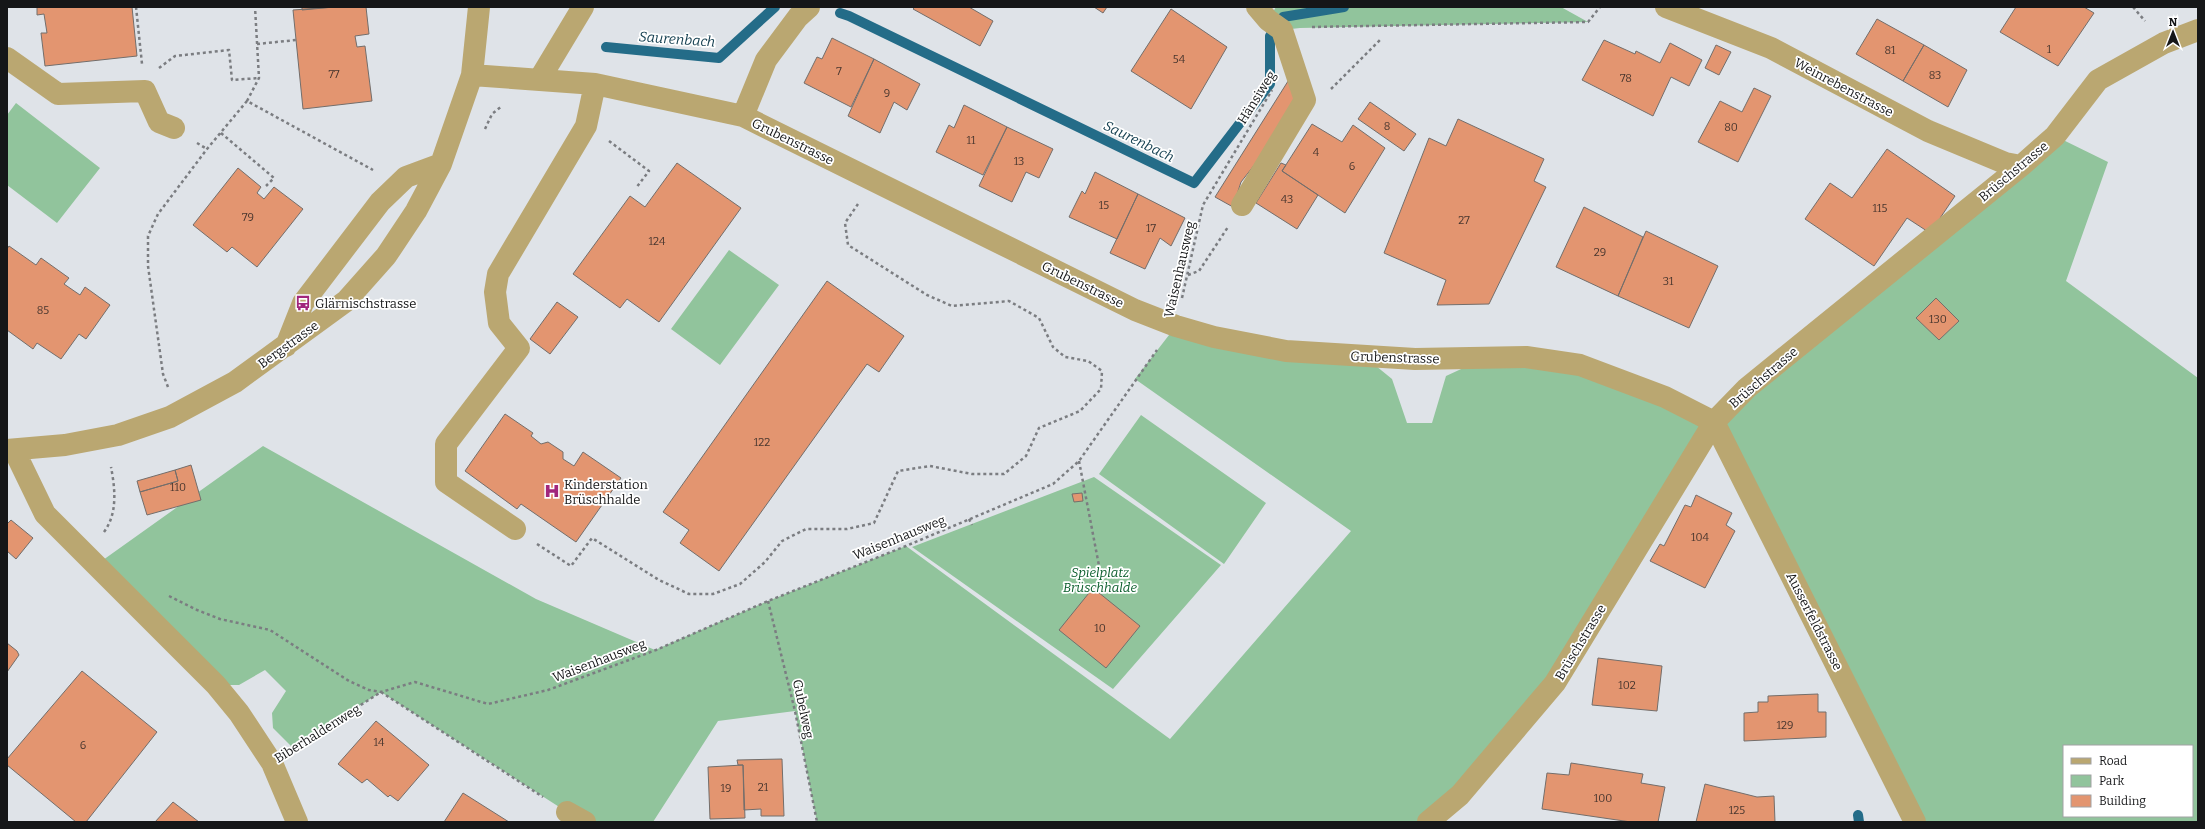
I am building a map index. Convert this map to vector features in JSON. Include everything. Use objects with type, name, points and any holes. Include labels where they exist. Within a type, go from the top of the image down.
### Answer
[{"type":"street","name":"Bergstrasse","points":[[10,450],[65,445],[118,435],[170,417],[235,382],[285,347],[346,301],[386,256],[416,210],[441,164],[472,75],[478,7]]},
{"type":"street","points":[[539,80],[583,7]]},
{"type":"street","points":[[743,116],[766,60],[798,17],[809,7]]},
{"type":"street","name":"Weinrebenstrasse","points":[[1666,7],[1772,48],[1928,131],[2005,163],[2021,166]]},
{"type":"street","points":[[1242,205],[1305,100],[1292,59],[1269,19]]},
{"type":"street","name":"Brüschstrasse","points":[[1428,822],[1460,795],[1555,683],[1714,422],[1747,388],[2021,166],[2055,136],[2098,80],[2164,43],[2198,30]]},
{"type":"street","points":[[7,58],[58,94],[145,91],[159,122],[174,128]]},
{"type":"street","name":"Grubenstrasse","points":[[472,75],[595,84],[743,116],[1128,306],[1176,326],[1214,337],[1286,351],[1415,359],[1526,357],[1580,366],[1665,397],[1714,422]]},
{"type":"street","points":[[516,529],[446,482],[446,444],[519,348],[499,324],[495,292],[498,274],[586,126],[595,84]]},
{"type":"street","points":[[285,347],[303,303],[380,202],[406,177],[441,164]]},
{"type":"street","name":"Ausserfeldstrasse","points":[[1714,422],[1915,822]]},
{"type":"street","name":"Biberhaldenweg","points":[[10,450],[45,514],[216,685],[239,713],[272,763]]},
{"type":"street","points":[[272,763],[297,822]]},
{"type":"path","points":[[136,7],[141,55]]},
{"type":"path","points":[[169,390],[162,374],[148,266],[148,236],[158,214],[247,101],[259,78],[255,7]]},
{"type":"path","points":[[1269,19],[1300,28],[1588,22],[1600,7]]},
{"type":"path","points":[[1305,100],[1333,88],[1381,39]]},
{"type":"path","points":[[257,44],[296,40]]},
{"type":"path","points":[[145,91],[144,80],[175,56],[229,50],[232,80],[259,78]]},
{"type":"path","name":"Hänsiweg","points":[[1237,146],[1292,59]]},
{"type":"path","points":[[247,101],[380,174]]},
{"type":"path","points":[[221,133],[274,178],[266,186]]},
{"type":"path","name":"Waisenhausweg","points":[[381,692],[415,682],[488,704],[548,690],[656,650],[768,601],[1053,484],[1079,461],[1136,379],[1176,326],[1204,204],[1237,146]]},
{"type":"path","points":[[617,147],[649,171],[636,188]]},
{"type":"path","points":[[516,529],[571,566],[592,538],[659,580],[689,594],[714,594],[740,584],[765,562],[782,541],[806,529],[847,529],[874,523],[898,471],[930,466],[972,474],[1004,474],[1026,456],[1039,428],[1080,411],[1101,389],[1102,372],[1088,361],[1064,357],[1053,347],[1039,318],[1009,301],[952,306],[927,294],[848,245],[845,223],[861,200]]},
{"type":"path","points":[[1188,276],[1199,271],[1242,205]]},
{"type":"path","points":[[1079,461],[1100,571]]},
{"type":"path","points":[[81,549],[105,531],[114,507],[114,483],[111,467]]},
{"type":"path","points":[[969,519],[972,525]]},
{"type":"path","points":[[164,594],[220,619],[270,630],[349,681],[369,690],[381,692],[576,817]]},
{"type":"path","name":"Gubelweg","points":[[768,601],[795,711],[817,822]]},
{"type":"path","name":"Biberhaldenweg","points":[[272,763],[381,692]]},
{"type":"green space","points":[[1276,7],[1561,7],[1588,22],[1300,28],[1282,30],[1268,20]]},
{"type":"green space","points":[[16,103],[100,168],[57,223],[7,185],[7,115]]},
{"type":"green space","points":[[2055,136],[2108,162],[2066,281],[2198,378],[2198,822],[1915,822],[1714,422]]},
{"type":"green space","points":[[729,250],[779,285],[720,365],[671,329]]},
{"type":"green space","points":[[1176,326],[1365,357],[1392,379],[1407,423],[1432,423],[1446,376],[1485,358],[1526,357],[1714,422],[1555,683],[1428,822],[817,822],[795,711],[718,721],[653,822],[585,822],[567,812],[381,692],[293,748],[273,728],[272,713],[286,691],[265,670],[239,685],[216,685],[96,565],[263,446],[536,599],[655,650],[768,601],[906,546],[1170,739],[1351,531],[1135,379]]},
{"type":"green space","points":[[1141,415],[1266,503],[1224,564],[1099,474]]},
{"type":"green space","name":"Spielplatz Brüschhalde","points":[[1094,477],[1221,565],[1113,689],[912,547]]},
{"type":"building","points":[[37,7],[132,7],[137,56],[45,66],[41,33],[47,33],[44,14],[37,15]]},
{"type":"building","points":[[302,7],[334,7],[302,10]]},
{"type":"building","points":[[334,7],[366,7],[369,34],[355,36],[357,47],[365,46],[372,101],[303,109],[293,10]]},
{"type":"building","points":[[915,7],[969,7],[993,21],[980,46],[913,9]]},
{"type":"building","points":[[1094,7],[1107,7],[1103,13]]},
{"type":"building","points":[[2016,7],[2084,7],[2094,13],[2058,66],[2000,32]]},
{"type":"building","points":[[1171,9],[1227,47],[1191,109],[1131,71]]},
{"type":"building","points":[[1877,19],[1924,45],[1903,81],[1856,54]]},
{"type":"building","points":[[832,38],[874,59],[851,107],[804,83],[817,57],[822,59]]},
{"type":"building","points":[[1604,40],[1635,54],[1636,51],[1660,63],[1670,43],[1702,60],[1689,86],[1671,77],[1653,116],[1582,80]]},
{"type":"building","points":[[1716,45],[1731,52],[1719,75],[1705,68]]},
{"type":"building","points":[[1924,45],[1967,70],[1948,107],[1903,81]]},
{"type":"building","points":[[874,59],[920,84],[907,110],[894,102],[880,133],[848,116]]},
{"type":"building","points":[[1290,78],[1298,99],[1259,159],[1241,182],[1233,207],[1215,197]]},
{"type":"building","points":[[1754,88],[1771,96],[1738,162],[1698,142],[1720,101],[1742,112]]},
{"type":"building","points":[[1370,102],[1416,134],[1404,151],[1358,119]]},
{"type":"building","points":[[964,105],[1007,127],[983,175],[936,152],[949,125],[954,128]]},
{"type":"building","points":[[1458,119],[1544,159],[1534,181],[1546,187],[1489,304],[1437,305],[1446,280],[1384,253],[1429,138],[1446,146]]},
{"type":"building","points":[[1312,124],[1342,142],[1353,125],[1385,148],[1345,213],[1282,171]]},
{"type":"building","points":[[1007,127],[1053,149],[1039,178],[1026,172],[1012,202],[979,186]]},
{"type":"building","points":[[1887,149],[1955,196],[1930,233],[1907,218],[1874,266],[1805,219],[1830,183],[1852,198]]},
{"type":"building","points":[[677,163],[741,208],[659,322],[627,299],[620,308],[573,274],[630,196],[645,207]]},
{"type":"building","points":[[1281,163],[1286,165],[1282,171],[1318,195],[1297,229],[1256,203]]},
{"type":"building","points":[[238,168],[261,187],[257,193],[264,199],[274,187],[303,209],[257,267],[232,247],[227,252],[193,225]]},
{"type":"building","points":[[1095,172],[1138,194],[1117,239],[1069,217],[1082,191],[1085,194]]},
{"type":"building","points":[[1138,194],[1185,218],[1171,246],[1160,238],[1145,269],[1110,253]]},
{"type":"building","points":[[1584,207],[1643,237],[1618,296],[1556,267]]},
{"type":"building","points":[[1646,231],[1718,266],[1689,328],[1618,296]]},
{"type":"building","points":[[9,246],[36,265],[41,258],[69,278],[64,284],[80,295],[85,287],[110,305],[86,339],[79,334],[61,359],[37,343],[33,349],[7,330],[7,249]]},
{"type":"building","points":[[827,281],[904,336],[879,372],[867,364],[719,571],[680,543],[689,530],[663,512]]},
{"type":"building","points":[[1936,298],[1959,321],[1939,340],[1916,318]]},
{"type":"building","points":[[557,302],[578,317],[550,354],[530,339]]},
{"type":"building","name":"Kinderstation Brüschhalde","points":[[505,414],[533,433],[531,436],[541,444],[548,442],[563,452],[563,459],[574,466],[583,452],[621,478],[576,542],[521,504],[517,509],[465,471]]},
{"type":"building","points":[[191,465],[201,500],[147,515],[140,492],[178,481],[175,470]]},
{"type":"building","points":[[175,470],[178,481],[140,492],[137,481]]},
{"type":"building","points":[[1082,493],[1083,501],[1074,502],[1072,494]]},
{"type":"building","points":[[1696,495],[1732,513],[1726,525],[1735,531],[1705,588],[1650,561],[1660,544],[1664,546],[1685,505],[1691,507]]},
{"type":"building","points":[[11,520],[33,538],[16,559],[7,551],[7,524]]},
{"type":"building","points":[[1093,588],[1140,626],[1106,668],[1059,630]]},
{"type":"building","points":[[7,643],[17,651],[19,655],[7,672]]},
{"type":"building","points":[[1598,658],[1662,666],[1657,711],[1592,705]]},
{"type":"building","points":[[82,671],[157,732],[86,822],[76,822],[7,765],[7,759]]},
{"type":"building","points":[[1818,694],[1818,712],[1826,712],[1826,737],[1744,741],[1744,713],[1758,712],[1758,702],[1768,702],[1768,696]]},
{"type":"building","points":[[376,721],[429,765],[398,801],[390,795],[388,797],[367,779],[362,783],[338,764]]},
{"type":"building","points":[[782,759],[784,816],[761,816],[761,809],[744,810],[743,765],[738,765],[737,760]]},
{"type":"building","points":[[1571,763],[1643,774],[1641,783],[1665,787],[1658,822],[1631,822],[1542,809],[1547,773],[1569,775]]},
{"type":"building","points":[[743,765],[745,818],[710,819],[708,767]]},
{"type":"building","points":[[1705,784],[1757,797],[1774,796],[1775,822],[1696,822]]},
{"type":"building","points":[[463,793],[509,822],[444,822]]},
{"type":"building","points":[[173,802],[199,822],[155,822]]},
{"type":"waterway","name":"Saurenbach","points":[[606,47],[719,58],[775,7]]},
{"type":"waterway","name":"Saurenbach","points":[[840,13],[1194,183],[1270,84],[1270,36],[1283,17],[1344,7]]},
{"type":"waterway","points":[[1858,815],[1859,822]]},
{"type":"place","name":"Glärnischstrasse","points":[[303,303]]},
{"type":"place","name":"Kinderstation Brüschhalde","points":[[552,491]]}]
